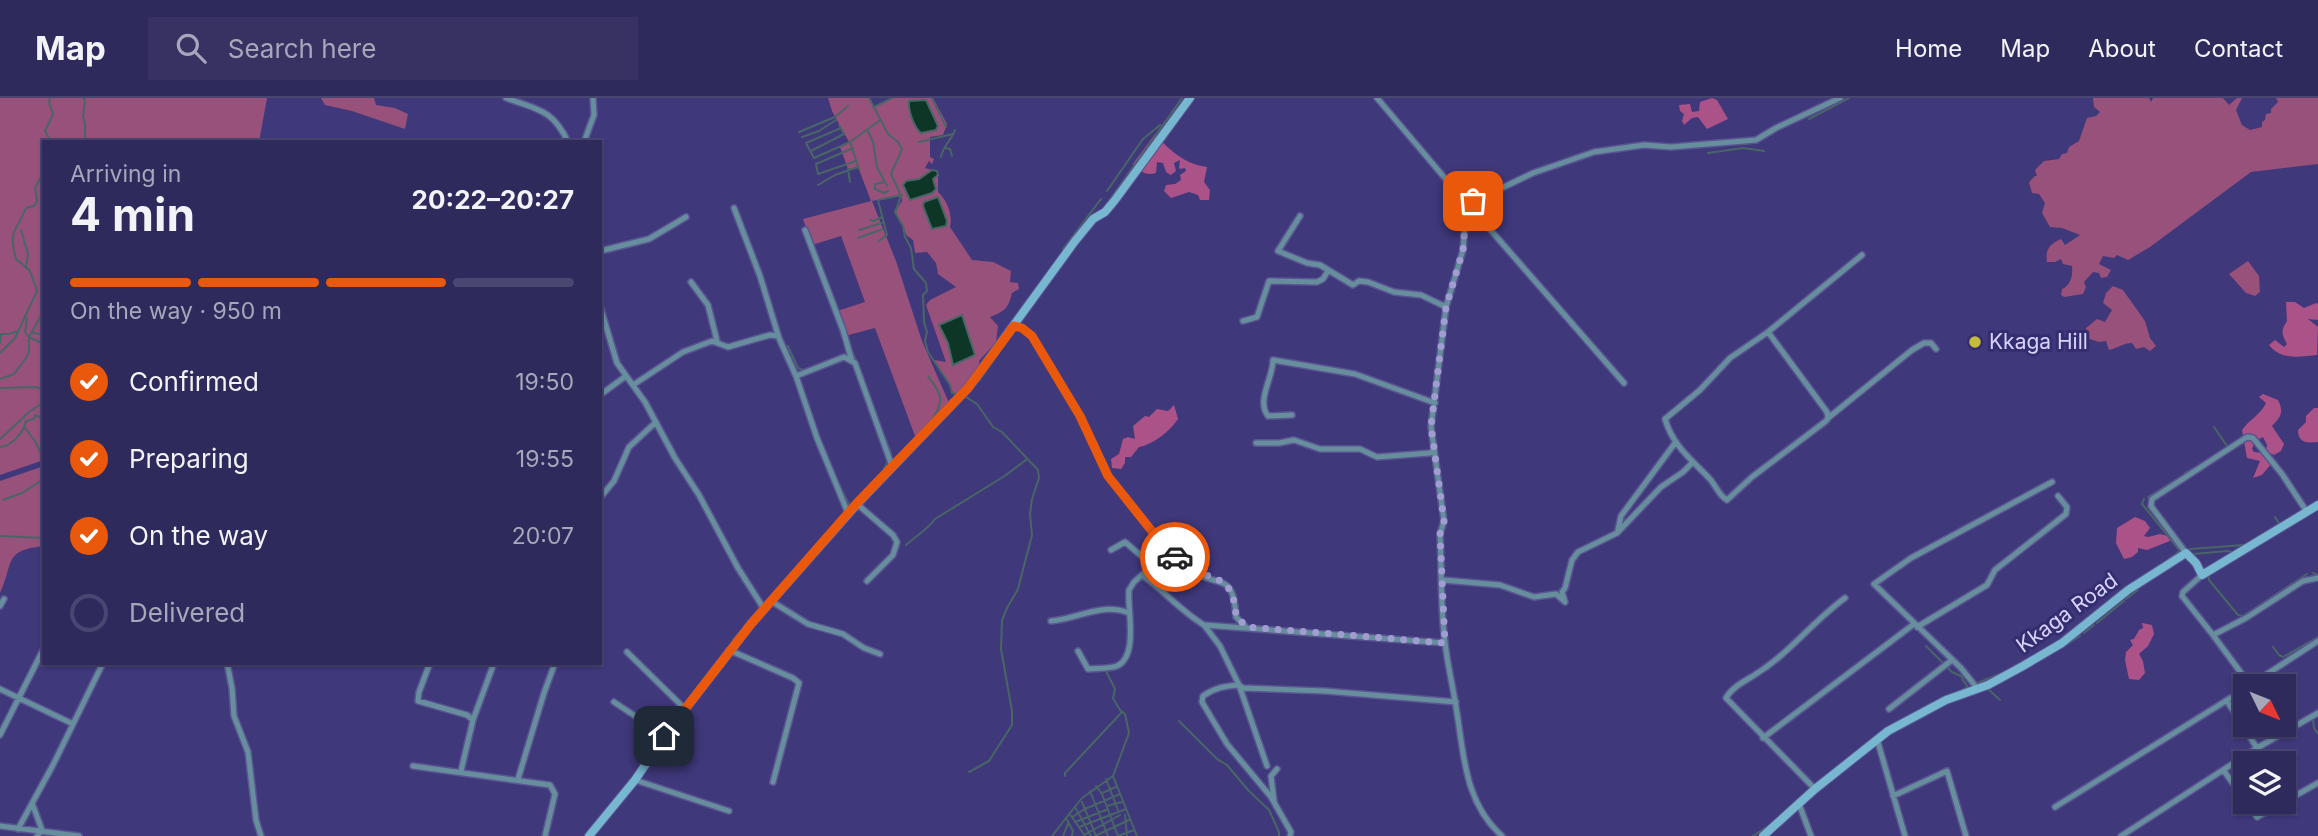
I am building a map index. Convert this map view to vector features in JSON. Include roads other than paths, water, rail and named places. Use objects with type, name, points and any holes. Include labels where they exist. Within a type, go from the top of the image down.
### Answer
[{"type":"street","points":[[506,98],[546,112],[567,140]]},
{"type":"street","points":[[585,140],[594,115],[593,98]]},
{"type":"street","points":[[589,836],[635,780],[664,736],[729,650],[857,503],[968,388],[1093,219],[1105,212],[1115,200],[1189,98]]},
{"type":"street","points":[[1377,98],[1470,210],[1501,240],[1567,320],[1624,383]]},
{"type":"street","points":[[1466,203],[1533,173],[1594,152],[1644,145],[1671,147],[1756,140],[1840,98]]},
{"type":"street","points":[[734,208],[760,276],[779,338],[848,513]]},
{"type":"street","points":[[1470,210],[1465,224],[1463,250],[1446,307],[1431,426],[1444,521],[1440,534],[1445,643],[1463,761],[1469,784],[1485,818],[1502,836]]},
{"type":"street","points":[[1300,216],[1278,251],[1307,263],[1320,265],[1353,285],[1359,281],[1368,282],[1394,292],[1421,295],[1446,307]]},
{"type":"street","points":[[602,251],[649,239],[686,217]]},
{"type":"street","points":[[805,230],[852,361]]},
{"type":"street","points":[[1862,255],[1768,332],[1730,358],[1700,390],[1665,419],[1675,443],[1711,480],[1721,497],[1727,500],[1752,477],[1912,350],[1924,343],[1931,343],[1936,349]]},
{"type":"street","points":[[1243,321],[1257,317],[1269,281],[1317,282],[1323,279],[1328,271]]},
{"type":"street","points":[[691,282],[708,305],[717,341],[726,346],[770,335],[777,329]]},
{"type":"street","points":[[1014,326],[1022,328],[1032,336],[1080,416],[1108,476],[1155,535],[1164,551],[1194,572],[1228,585],[1235,599],[1236,617],[1248,627]]},
{"type":"street","points":[[603,327],[617,363],[645,402],[764,609]]},
{"type":"street","points":[[1768,332],[1827,411],[1828,418]]},
{"type":"street","points":[[770,335],[779,338]]},
{"type":"street","points":[[632,384],[683,352],[717,341]]},
{"type":"street","points":[[796,376],[844,357],[849,352]]},
{"type":"street","points":[[844,357],[855,363],[862,377],[892,466]]},
{"type":"street","points":[[1292,415],[1268,416],[1265,413],[1263,407],[1266,388],[1273,372],[1273,360],[1355,374],[1435,403]]},
{"type":"street","points":[[602,394],[626,376]]},
{"type":"street","points":[[602,496],[614,481],[629,447],[656,422]]},
{"type":"street","points":[[2202,575],[2151,506],[2152,499],[2247,437],[2253,438],[2274,464],[2308,513]]},
{"type":"street","points":[[1256,443],[1294,440],[1320,449],[1360,449],[1377,457],[1430,453],[1434,450]]},
{"type":"street","points":[[1618,533],[1621,516],[1675,443]]},
{"type":"street","points":[[1443,580],[1500,585],[1534,597],[1556,594],[1565,602],[1562,592],[1572,560],[1578,552],[1618,533],[1661,487],[1684,472],[1692,463]]},
{"type":"street","points":[[1977,688],[1952,660],[1875,586],[1875,581],[1911,558],[2052,482]]},
{"type":"street","points":[[1763,738],[1916,626],[1987,584],[1995,570],[2066,514],[2067,507],[2058,496]]},
{"type":"street","points":[[857,503],[886,528],[897,542],[893,555],[867,581]]},
{"type":"street","points":[[2239,674],[2182,596],[2183,592],[2202,575],[2318,505]]},
{"type":"street","points":[[1111,550],[1125,542],[1145,559],[1159,562],[1179,561]]},
{"type":"street","points":[[1078,651],[1088,669],[1118,665],[1128,654],[1129,590],[1159,562],[1164,551]]},
{"type":"street","name":"Kkaga Road","points":[[1763,836],[1815,789],[1897,725],[1946,700],[1988,685],[2062,643],[2128,590],[2186,553]]},
{"type":"street","points":[[1159,562],[1162,564],[1164,591]]},
{"type":"street","points":[[1142,575],[1204,625],[1220,646],[1239,685],[1240,695],[1267,766]]},
{"type":"street","points":[[2213,635],[2246,618],[2303,581],[2318,578]]},
{"type":"street","points":[[1815,789],[1727,702],[1728,694],[1803,638],[1823,614],[1845,598]]},
{"type":"street","points":[[0,606],[4,599]]},
{"type":"street","points":[[771,601],[808,624],[843,634],[864,648],[880,654]]},
{"type":"street","points":[[1051,621],[1110,607],[1129,613]]},
{"type":"street","points":[[1204,625],[1445,643]]},
{"type":"street","points":[[2268,674],[2318,642]]},
{"type":"street","points":[[729,650],[799,683],[773,782]]},
{"type":"street","points":[[0,735],[42,652]]},
{"type":"street","points":[[627,652],[686,710]]},
{"type":"street","points":[[1889,709],[1952,660]]},
{"type":"street","points":[[18,829],[102,665]]},
{"type":"street","points":[[227,665],[234,716],[248,752],[261,836]]},
{"type":"street","points":[[429,665],[418,701],[467,715],[473,720]]},
{"type":"street","points":[[461,771],[473,720],[493,665]]},
{"type":"street","points":[[518,779],[554,665]]},
{"type":"street","points":[[1290,836],[1291,832],[1274,803],[1227,744],[1202,702],[1203,696],[1210,691],[1239,685],[1248,688],[1325,691],[1455,702]]},
{"type":"street","points":[[0,689],[73,724]]},
{"type":"street","points":[[2055,807],[2233,697]]},
{"type":"street","points":[[2227,701],[2257,748]]},
{"type":"street","points":[[614,702],[664,736]]},
{"type":"street","points":[[2121,836],[2257,748],[2318,713]]},
{"type":"street","points":[[1877,739],[1905,836]]},
{"type":"street","points":[[413,765],[540,782],[552,787],[555,794],[545,836]]},
{"type":"street","points":[[1274,803],[1271,776],[1277,769]]},
{"type":"street","points":[[1893,796],[1947,771],[1966,836]]},
{"type":"street","points":[[2224,771],[2257,817],[2318,783]]},
{"type":"street","points":[[635,780],[729,811]]},
{"type":"street","points":[[32,803],[42,830]]},
{"type":"street","points":[[1799,804],[1811,836]]},
{"type":"street","points":[[0,826],[79,836]]},
{"type":"street","points":[[37,836],[42,830]]},
{"type":"waterway","points":[[50,98],[53,114],[45,131],[50,140]]},
{"type":"waterway","points":[[83,98],[85,140]]},
{"type":"waterway","points":[[869,98],[888,134],[902,149],[891,174],[900,193],[895,212],[911,248],[914,269],[926,283],[927,291],[923,295],[928,352],[950,385],[952,393],[956,394]]},
{"type":"waterway","points":[[874,107],[892,98]]},
{"type":"waterway","points":[[932,98],[946,127]]},
{"type":"waterway","points":[[1106,205],[1182,98]]},
{"type":"waterway","points":[[1809,119],[1849,98]]},
{"type":"waterway","points":[[1174,113],[1183,101]]},
{"type":"waterway","points":[[799,132],[835,117],[848,106]]},
{"type":"waterway","points":[[802,137],[819,131],[836,120]]},
{"type":"waterway","points":[[859,169],[850,142],[879,121]]},
{"type":"waterway","points":[[811,151],[844,134],[839,125]]},
{"type":"waterway","points":[[1107,191],[1143,139],[1160,125]]},
{"type":"waterway","points":[[841,128],[806,143],[814,158],[850,142]]},
{"type":"waterway","points":[[941,157],[955,130]]},
{"type":"waterway","points":[[868,131],[873,142],[877,167],[887,186]]},
{"type":"waterway","points":[[919,142],[953,134]]},
{"type":"waterway","points":[[853,148],[816,164],[818,174],[856,161]]},
{"type":"waterway","points":[[945,148],[950,149],[952,156]]},
{"type":"waterway","points":[[1708,153],[1743,148],[1764,151]]},
{"type":"waterway","points":[[818,185],[835,175],[858,167]]},
{"type":"waterway","points":[[848,169],[850,182]]},
{"type":"waterway","points":[[0,353],[15,338],[37,291],[30,271],[16,259],[13,236],[26,208],[34,206],[37,201],[35,188],[42,175]]},
{"type":"waterway","points":[[885,182],[875,184],[875,189],[884,193],[888,191]]},
{"type":"waterway","points":[[879,241],[887,235],[878,200],[902,195]]},
{"type":"waterway","points":[[1063,249],[1101,199]]},
{"type":"waterway","points":[[870,220],[882,217]]},
{"type":"waterway","points":[[859,230],[882,223]]},
{"type":"waterway","points":[[858,238],[883,229]]},
{"type":"waterway","points":[[21,230],[28,254],[26,267]]},
{"type":"waterway","points":[[0,379],[14,374],[26,358],[29,352],[29,337],[42,314]]},
{"type":"waterway","points":[[27,318],[25,332],[42,343]]},
{"type":"waterway","points":[[839,327],[843,340]]},
{"type":"waterway","points":[[0,343],[1,334],[18,331]]},
{"type":"waterway","points":[[33,333],[42,336]]},
{"type":"waterway","points":[[979,381],[1010,337]]},
{"type":"waterway","points":[[788,346],[798,368],[803,370],[812,367]]},
{"type":"waterway","points":[[851,349],[856,360]]},
{"type":"waterway","points":[[928,376],[940,398],[939,407],[932,420]]},
{"type":"waterway","points":[[0,388],[42,389]]},
{"type":"waterway","points":[[966,397],[977,404],[993,427],[1002,432],[1038,470],[1039,478],[1030,514],[1032,535],[1018,589],[1002,620],[1001,649],[1012,725],[989,761],[969,772]]},
{"type":"waterway","points":[[0,439],[42,403]]},
{"type":"waterway","points":[[0,447],[16,438],[26,421],[34,419],[35,415],[42,416]]},
{"type":"waterway","points":[[2214,427],[2227,446]]},
{"type":"waterway","points":[[25,428],[42,456]]},
{"type":"waterway","points":[[883,433],[891,453]]},
{"type":"waterway","points":[[906,545],[935,519],[1026,460]]},
{"type":"waterway","points":[[856,500],[883,471],[888,461]]},
{"type":"waterway","points":[[2185,473],[2203,463]]},
{"type":"waterway","points":[[2148,497],[2182,476]]},
{"type":"waterway","points":[[3,500],[22,493],[42,480]]},
{"type":"waterway","points":[[842,491],[850,506]]},
{"type":"waterway","points":[[2144,499],[2142,504],[2180,551],[2162,564]]},
{"type":"waterway","points":[[2275,517],[2280,525]]},
{"type":"waterway","points":[[0,536],[42,538]]},
{"type":"waterway","points":[[1126,541],[1144,554]]},
{"type":"waterway","points":[[2190,549],[2244,545]]},
{"type":"waterway","points":[[2193,554],[2232,552]]},
{"type":"waterway","points":[[2313,573],[2318,575]]},
{"type":"waterway","points":[[2208,574],[2209,580],[2238,615],[2243,616],[2307,574]]},
{"type":"waterway","points":[[2126,599],[2138,590]]},
{"type":"waterway","points":[[2097,623],[2124,601]]},
{"type":"waterway","points":[[2084,633],[2094,625]]},
{"type":"waterway","points":[[733,640],[739,633]]},
{"type":"waterway","points":[[2061,648],[2080,636]]},
{"type":"waterway","points":[[2273,647],[2283,657],[2318,637]]},
{"type":"waterway","points":[[1926,646],[1952,672],[1965,678]]},
{"type":"waterway","points":[[1106,671],[1115,689],[1113,698],[1125,714],[1129,733],[1113,776],[1137,836]]},
{"type":"waterway","points":[[1975,684],[2002,673]]},
{"type":"waterway","points":[[1962,679],[1968,687],[1962,690]]},
{"type":"waterway","points":[[1986,687],[2000,700]]},
{"type":"waterway","points":[[1065,776],[1122,712]]},
{"type":"waterway","points":[[2313,719],[2318,734]]},
{"type":"waterway","points":[[1179,721],[1217,759],[1227,765],[1269,810],[1279,836]]},
{"type":"waterway","points":[[1072,836],[1073,831],[1066,818],[1082,798],[1113,776]]},
{"type":"waterway","points":[[1106,779],[1118,810]]},
{"type":"waterway","points":[[1096,786],[1102,794],[1118,836]]},
{"type":"waterway","points":[[1102,793],[1116,787]]},
{"type":"waterway","points":[[1090,791],[1108,836]]},
{"type":"waterway","points":[[1070,815],[1072,817],[1120,794]]},
{"type":"waterway","points":[[1082,802],[1096,836]]},
{"type":"waterway","points":[[1107,806],[1122,802]]},
{"type":"waterway","points":[[1075,807],[1091,836]]},
{"type":"waterway","points":[[1079,827],[1126,809]]},
{"type":"waterway","points":[[1075,822],[1106,810]]},
{"type":"waterway","points":[[1084,835],[1120,815]]},
{"type":"waterway","points":[[1125,815],[1127,836]]},
{"type":"waterway","points":[[1072,817],[1085,836]]},
{"type":"waterway","points":[[1052,836],[1066,818]]},
{"type":"waterway","points":[[1095,836],[1129,820]]},
{"type":"waterway","points":[[1063,836],[1068,824]]},
{"type":"waterway","points":[[1753,836],[1771,824]]},
{"type":"waterway","points":[[1118,836],[1134,830]]},
{"type":"place","name":"Kkaga Hill","points":[[1975,342]]}]
